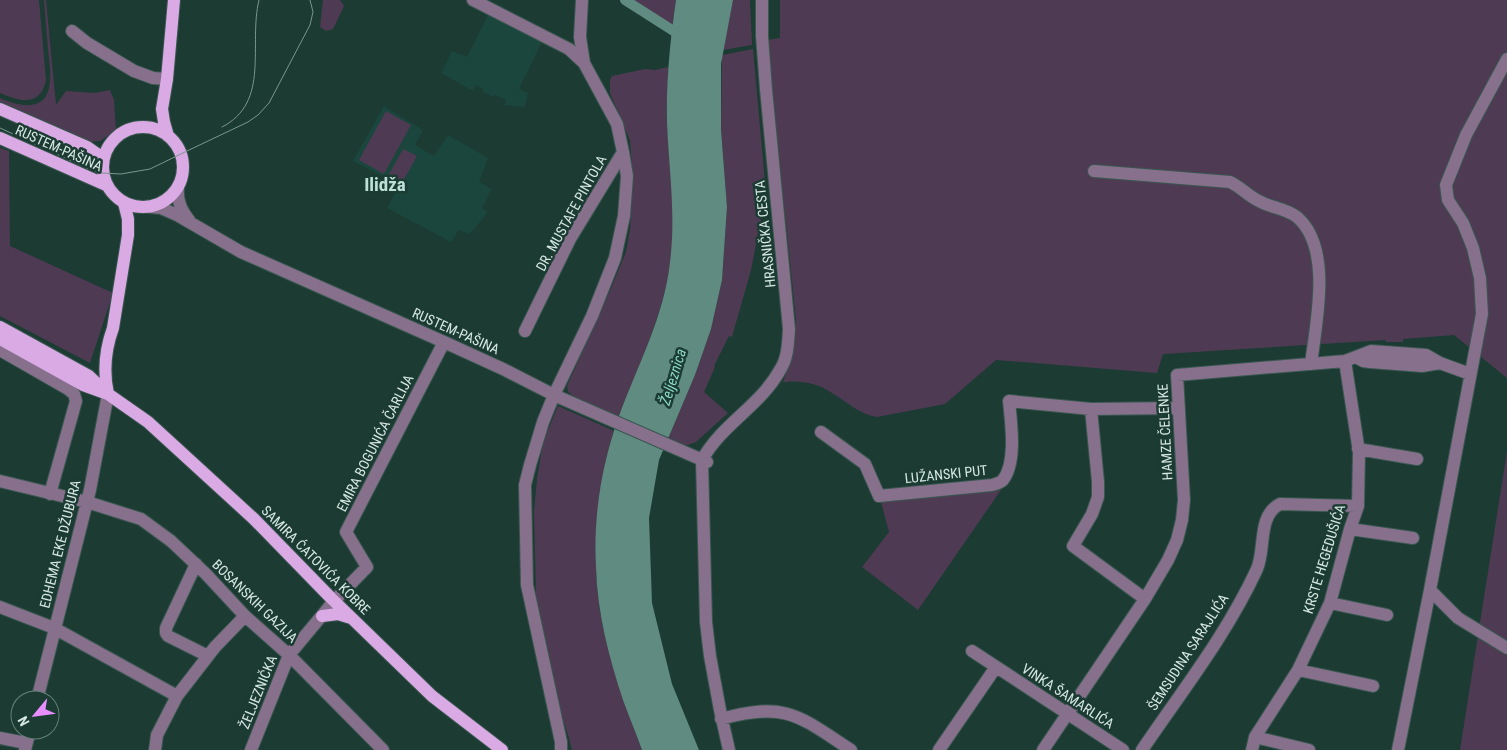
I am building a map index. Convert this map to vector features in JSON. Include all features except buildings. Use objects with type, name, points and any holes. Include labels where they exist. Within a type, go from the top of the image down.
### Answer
[{"type":"main road","points":[[168,136],[162,109],[167,79],[174,0]]},
{"type":"main road","name":"RUSTEM-PAŠINA","points":[[0,109],[87,147],[103,161]]},
{"type":"main road","points":[[139,127],[154,129],[168,136],[178,148],[183,163],[183,171],[178,188],[161,204],[148,208],[131,206],[117,199],[106,185],[102,173],[103,161],[111,142],[119,134],[151,121],[162,109]]},
{"type":"main road","name":"RUSTEM-PAŠINA","points":[[0,138],[106,185]]},
{"type":"main road","name":"RUSTEM-PAŠINA","points":[[87,147],[95,147],[111,142]]},
{"type":"main road","name":"EDHEMA EKE DŽUBURA","points":[[108,394],[105,378],[106,360],[128,235],[128,219],[124,203]]},
{"type":"main road","name":"EDHEMA EKE DŽUBURA","points":[[128,235],[140,214],[148,208]]},
{"type":"main road","points":[[0,328],[84,373],[97,382],[108,394]]},
{"type":"main road","name":"EDHEMA EKE DŽUBURA","points":[[108,394],[112,381],[116,343],[113,328]]},
{"type":"main road","points":[[0,339],[83,385],[108,394]]},
{"type":"main road","points":[[84,373],[93,371],[106,360]]},
{"type":"main road","name":"SAMIRA ĆATOVIĆA KOBRE","points":[[108,394],[148,422],[216,483],[432,696],[502,750]]},
{"type":"main road","points":[[322,616],[338,614],[355,621]]},
{"type":"street","name":"DR. MUSTAFE PINTOLA","points":[[473,0],[568,49],[584,63],[617,124],[622,152],[570,239],[526,331]]},
{"type":"street","points":[[582,0],[580,37],[584,63]]},
{"type":"street","name":"HRASNIČKA CESTA","points":[[705,461],[717,438],[757,400],[781,370],[787,352],[789,330],[766,89],[762,34],[762,0]]},
{"type":"street","points":[[72,32],[134,71],[153,78],[167,79]]},
{"type":"street","points":[[1398,750],[1482,314],[1480,278],[1473,248],[1463,223],[1448,200],[1446,185],[1466,135],[1507,59]]},
{"type":"street","points":[[561,750],[561,742],[527,585],[525,486],[532,456],[615,258],[624,216],[627,176],[622,152]]},
{"type":"street","points":[[1094,171],[1230,182],[1242,188],[1259,201],[1287,211],[1298,218],[1308,230],[1318,258],[1319,289],[1312,364]]},
{"type":"street","name":"RUSTEM-PAŠINA","points":[[178,188],[177,197],[181,211],[194,226]]},
{"type":"street","name":"RUSTEM-PAŠINA","points":[[148,208],[161,208],[177,215],[241,252],[705,461]]},
{"type":"street","name":"EMIRA BOGUNIĆA ČARLIJA","points":[[334,601],[367,567],[346,532],[444,342]]},
{"type":"street","points":[[0,350],[30,366],[74,394],[76,401],[50,494]]},
{"type":"street","name":"HAMZE ČELENKE","points":[[1043,750],[1145,599],[1168,560],[1177,540],[1184,500],[1177,374],[1312,364],[1350,359],[1422,366],[1440,363],[1470,374]]},
{"type":"street","name":"KRSTE HEGEDUŠIĆA","points":[[1252,750],[1255,737],[1298,670],[1330,603],[1358,506],[1358,449],[1350,359]]},
{"type":"street","name":"EDHEMA EKE DŽUBURA","points":[[39,690],[86,502],[108,394]]},
{"type":"street","name":"LUŽANSKI PUT","points":[[821,432],[865,464],[879,496],[992,485],[1003,480],[1008,467],[1012,445],[1009,401],[1091,409],[1179,408]]},
{"type":"street","points":[[1091,409],[1098,497],[1092,514],[1073,546],[1145,599]]},
{"type":"street","points":[[1358,449],[1417,459]]},
{"type":"street","points":[[705,461],[703,479],[706,622],[721,719],[729,750]]},
{"type":"street","name":"BOSANSKIH GAZIJA","points":[[0,481],[86,502],[141,519],[196,564],[245,616],[289,655],[383,750]]},
{"type":"street","name":"ŠEMSUDINA SARAJLIĆA","points":[[1142,750],[1214,645],[1258,567],[1266,520],[1270,510],[1280,504],[1358,506]]},
{"type":"street","points":[[1350,529],[1413,538]]},
{"type":"street","points":[[196,564],[166,628],[166,633],[168,636],[208,656]]},
{"type":"street","points":[[1430,590],[1458,618],[1507,648]]},
{"type":"street","name":"ŽELJEZNIČKA","points":[[251,750],[289,655],[334,601]]},
{"type":"street","points":[[1330,603],[1387,615]]},
{"type":"street","points":[[0,608],[54,628],[177,696]]},
{"type":"street","points":[[155,750],[156,735],[177,696],[208,656],[245,616]]},
{"type":"street","name":"VINKA ŠAMARLIĆA","points":[[972,651],[1123,750]]},
{"type":"street","points":[[939,750],[996,667]]},
{"type":"street","points":[[1298,670],[1373,686]]},
{"type":"street","points":[[721,719],[757,711],[782,712],[807,721],[851,750]]},
{"type":"street","points":[[1255,737],[1309,750]]},
{"type":"street","points":[[0,738],[26,746]]},
{"type":"shaded area","points":[[0,0],[39,0],[46,80],[43,89],[34,99],[21,100],[0,93]]},
{"type":"shaded area","points":[[44,0],[46,0],[56,105],[66,91],[94,93],[110,90],[114,100],[116,130],[100,141],[89,142],[0,103],[0,98],[16,104],[32,105],[39,103],[48,91],[50,73]]},
{"type":"shaded area","points":[[323,0],[340,0],[344,6],[333,29],[326,31],[320,27]]},
{"type":"shaded area","points":[[629,0],[676,0],[672,28]]},
{"type":"shaded area","points":[[733,0],[750,0],[752,45],[723,50]]},
{"type":"shaded area","points":[[780,0],[1507,0],[1507,378],[1454,335],[1403,339],[1403,342],[1386,342],[1385,340],[1163,354],[1157,373],[996,360],[945,404],[877,417],[859,410],[821,387],[796,381],[783,382],[792,356],[796,320],[767,40],[780,38]]},
{"type":"shaded area","points":[[490,11],[544,38],[519,89],[528,93],[525,107],[504,105],[506,100],[483,92],[483,89],[476,85],[473,91],[441,73],[452,51],[467,57]]},
{"type":"shaded area","points":[[753,49],[767,205],[763,208],[751,270],[732,337],[729,336],[704,392],[728,413],[696,442],[685,446],[668,439],[695,375],[711,329],[722,280],[727,207],[721,130],[722,55]]},
{"type":"shaded area","points":[[668,67],[667,117],[673,212],[670,265],[655,323],[619,416],[576,398],[568,392],[567,386],[626,252],[630,230],[633,184],[630,140],[610,93],[610,80],[612,76],[645,69],[655,70]]},
{"type":"shaded area","points":[[384,106],[423,130],[415,145],[434,156],[448,135],[488,158],[479,182],[492,189],[482,208],[488,212],[470,234],[459,230],[451,242],[387,208],[399,185],[353,161]]},
{"type":"shaded area","points":[[386,111],[411,125],[384,174],[359,160]]},
{"type":"shaded area","points":[[0,148],[9,151],[10,246],[113,293],[90,363],[0,316]]},
{"type":"shaded area","points":[[403,149],[417,156],[402,183],[388,176]]},
{"type":"shaded area","points":[[558,406],[614,431],[600,493],[596,535],[597,590],[611,660],[642,750],[572,750],[562,716],[536,595],[534,512],[543,442]]},
{"type":"shaded area","points":[[1507,451],[1507,750],[1460,750]]},
{"type":"shaded area","points":[[1003,487],[918,610],[862,567],[889,532],[881,502]]},
{"type":"water","name":"Željeznica","points":[[676,0],[733,0],[721,64],[721,130],[727,207],[722,280],[711,329],[695,375],[659,460],[649,518],[652,603],[672,684],[699,750],[642,750],[623,700],[605,635],[597,584],[595,548],[597,509],[603,471],[619,416],[656,321],[667,282],[670,262],[672,210],[667,92]]},
{"type":"waterway","points":[[625,0],[683,37]]},
{"type":"tram line","points":[[222,127],[237,116],[247,103],[252,88],[255,71],[256,17],[259,0]]},
{"type":"tram line","points":[[0,128],[102,173],[121,174],[150,169],[248,122],[258,115],[269,103],[310,25],[313,12],[310,0]]},
{"type":"district","name":"Ilidža","points":[[385,184]]}]
